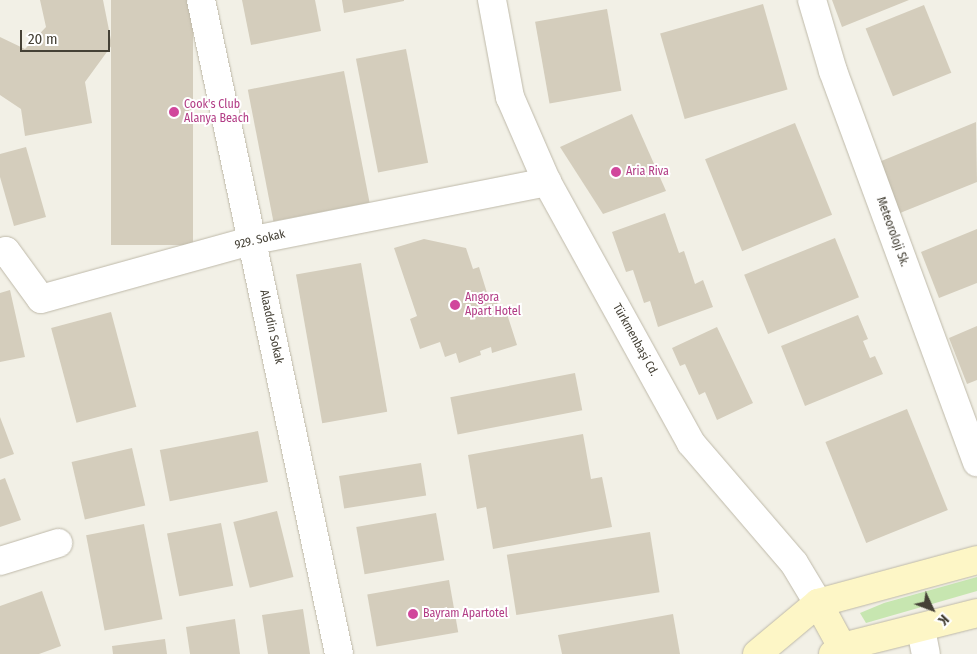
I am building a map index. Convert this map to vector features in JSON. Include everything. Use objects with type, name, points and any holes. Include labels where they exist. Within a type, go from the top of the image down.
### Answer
[{"type":"main road","points":[[757,654],[818,603],[977,560]]},
{"type":"main road","name":"Türkmenbaşi Cd.","points":[[818,603],[838,651]]},
{"type":"main road","points":[[838,651],[924,641],[977,613]]},
{"type":"street","name":"Alaaddin Sokak","points":[[201,0],[254,240],[339,654]]},
{"type":"street","name":"Türkmenbaşi Cd.","points":[[492,0],[510,96],[546,182],[691,443],[794,564],[818,603]]},
{"type":"street","name":"Meteoroloji Sk.","points":[[812,0],[833,71],[977,462]]},
{"type":"street","name":"929. Sokak","points":[[0,253],[6,251],[41,299],[254,240],[546,182]]},
{"type":"street","points":[[0,561],[58,543]]},
{"type":"green space","points":[[977,577],[977,591],[866,623],[860,613],[884,603]]},
{"type":"building","points":[[40,0],[103,0],[112,45],[85,82],[92,123],[25,136],[21,109],[0,95],[0,37],[25,49],[46,27]]},
{"type":"building","name":"Cook's Club Alanya Beach","points":[[111,0],[193,0],[193,245],[111,245]]},
{"type":"building","points":[[242,0],[315,0],[321,31],[251,45]]},
{"type":"building","points":[[342,0],[404,0],[404,1],[344,13]]},
{"type":"building","points":[[832,0],[909,0],[842,27]]},
{"type":"building","points":[[763,4],[788,90],[685,119],[660,33]]},
{"type":"building","points":[[924,5],[951,73],[893,96],[866,29]]},
{"type":"building","points":[[607,9],[621,91],[550,103],[535,22]]},
{"type":"building","points":[[406,49],[428,163],[378,173],[356,59]]},
{"type":"building","points":[[344,71],[370,203],[273,221],[248,90]]},
{"type":"building","points":[[632,114],[666,191],[603,214],[560,147]]},
{"type":"building","points":[[976,122],[977,182],[900,213],[879,162]]},
{"type":"building","points":[[795,123],[832,215],[742,251],[705,159]]},
{"type":"building","points":[[26,147],[46,217],[14,226],[0,177],[0,154]]},
{"type":"building","points":[[665,213],[679,253],[684,251],[695,284],[703,280],[713,307],[658,327],[650,301],[644,303],[633,270],[626,272],[612,232]]},
{"type":"building","points":[[977,229],[977,283],[939,298],[921,252]]},
{"type":"building","points":[[835,238],[859,297],[768,334],[744,275]]},
{"type":"building","name":"Angora Apart Hotel","points":[[424,239],[466,248],[473,269],[479,267],[488,296],[494,294],[502,316],[507,314],[517,345],[492,353],[491,347],[480,351],[481,355],[459,363],[456,353],[445,357],[440,342],[420,349],[410,319],[417,316],[394,248]]},
{"type":"building","points":[[361,263],[387,412],[322,423],[296,274]]},
{"type":"building","points":[[10,290],[25,357],[0,362],[0,293]]},
{"type":"building","points":[[111,312],[136,407],[76,423],[51,328]]},
{"type":"building","points":[[858,315],[868,339],[863,341],[870,358],[875,356],[883,374],[805,406],[781,346]]},
{"type":"building","points":[[977,326],[977,380],[967,384],[949,338]]},
{"type":"building","points":[[717,327],[753,403],[717,420],[705,392],[699,395],[685,364],[680,366],[672,348]]},
{"type":"building","points":[[575,373],[582,410],[458,435],[450,397]]},
{"type":"building","points":[[907,409],[948,510],[866,543],[825,442]]},
{"type":"building","points":[[0,417],[14,454],[0,459]]},
{"type":"building","points":[[258,431],[268,482],[170,501],[160,450]]},
{"type":"building","points":[[583,434],[591,479],[602,477],[612,527],[493,549],[486,507],[477,509],[468,455]]},
{"type":"building","points":[[132,448],[145,505],[85,519],[72,462]]},
{"type":"building","points":[[421,463],[426,496],[344,509],[339,476]]},
{"type":"building","points":[[5,478],[21,520],[0,527],[0,480]]},
{"type":"building","points":[[277,511],[293,577],[250,588],[233,522]]},
{"type":"building","points":[[436,513],[444,560],[365,574],[356,527]]},
{"type":"building","points":[[221,523],[233,586],[179,596],[167,533]]},
{"type":"building","points":[[144,524],[163,619],[105,630],[86,535]]},
{"type":"building","points":[[650,532],[660,592],[516,615],[507,555]]},
{"type":"building","name":"Bayram Apartotel","points":[[449,580],[458,632],[376,647],[367,594]]},
{"type":"building","points":[[42,591],[61,646],[39,654],[0,654],[0,606]]},
{"type":"building","points":[[303,609],[310,654],[268,654],[262,615]]},
{"type":"building","points":[[673,614],[680,654],[562,654],[558,635]]},
{"type":"building","points":[[235,619],[240,654],[190,654],[186,627]]},
{"type":"building","points":[[165,639],[167,654],[113,654],[112,646]]},
{"type":"place","name":"Cook's Club Alanya Beach","points":[[174,112]]},
{"type":"place","name":"Aria Riva","points":[[616,172]]},
{"type":"place","name":"Angora Apart Hotel","points":[[455,305]]},
{"type":"place","name":"Bayram Apartotel","points":[[413,614]]}]
